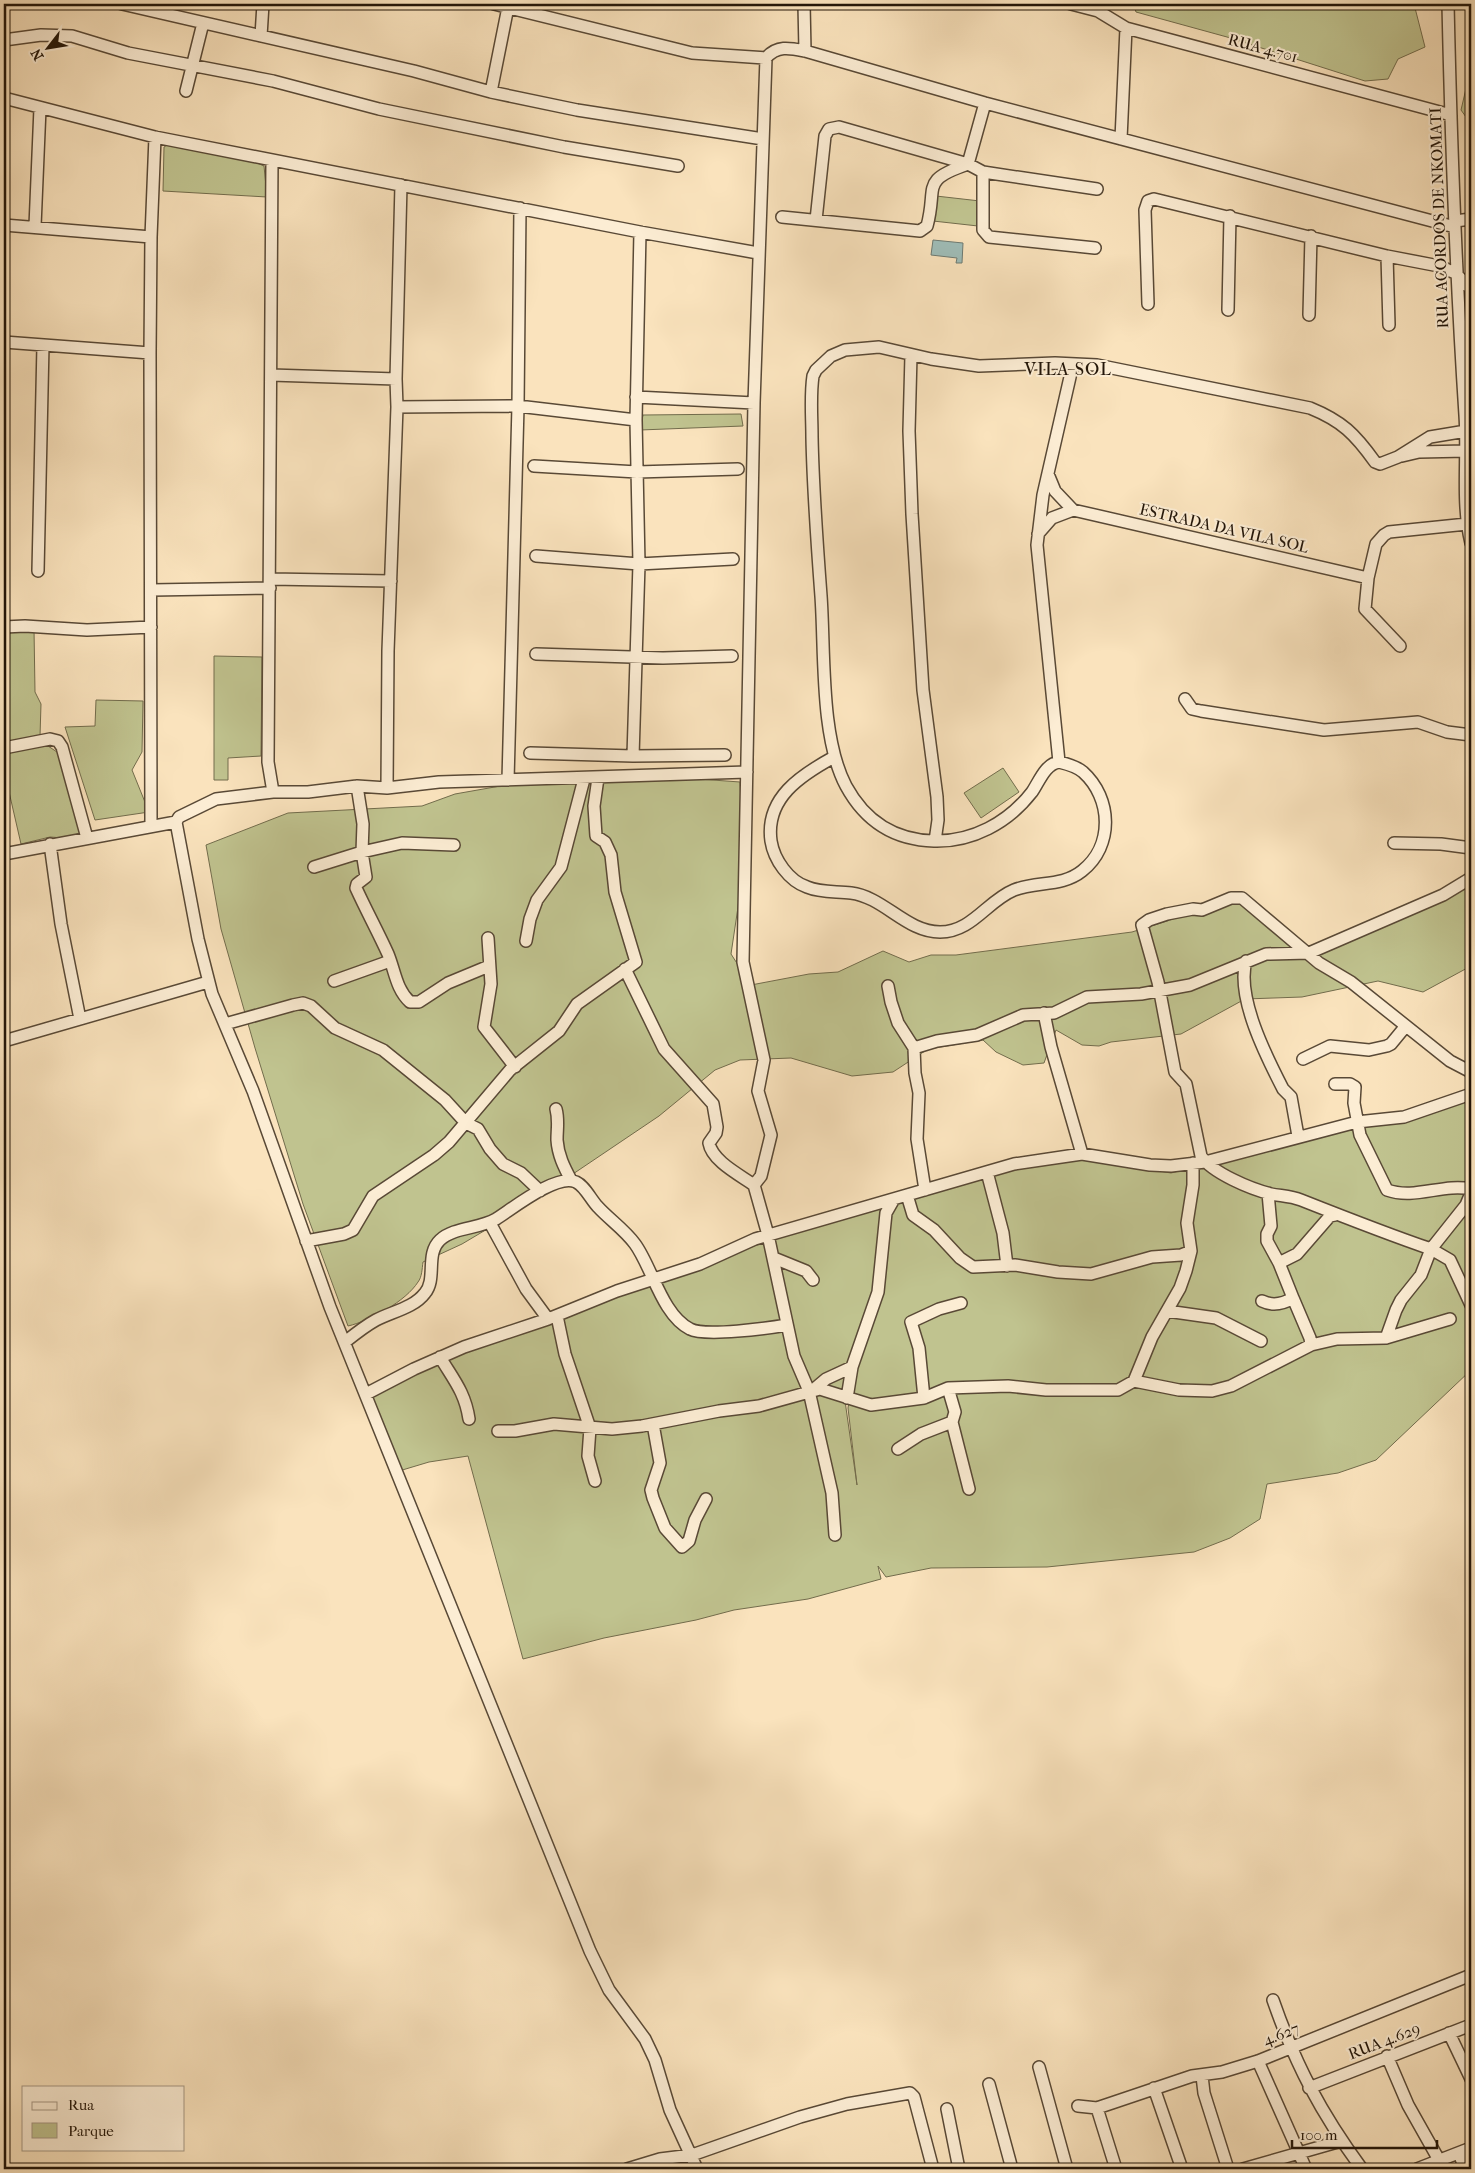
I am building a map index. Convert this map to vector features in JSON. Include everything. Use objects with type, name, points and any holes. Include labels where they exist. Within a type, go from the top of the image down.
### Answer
[{"type":"street","points":[[122,4],[414,71],[491,92],[577,110],[763,139]]},
{"type":"street","points":[[261,36],[263,4]]},
{"type":"street","points":[[494,4],[692,53],[766,58]]},
{"type":"street","points":[[804,4],[805,51]]},
{"type":"street","name":"RUA 4.701","points":[[1071,4],[1098,11],[1126,28],[1450,115]]},
{"type":"street","name":"RUA ACORDOS DE NKOMATI","points":[[1448,4],[1455,273],[1466,431],[1467,524],[1471,543]]},
{"type":"street","points":[[491,92],[508,7]]},
{"type":"street","points":[[186,92],[194,66],[203,23]]},
{"type":"street","points":[[1121,138],[1126,28]]},
{"type":"street","points":[[4,40],[60,34],[128,53],[273,81],[411,116],[564,147],[678,166]]},
{"type":"street","points":[[754,1185],[761,1176],[771,1135],[758,1091],[764,1060],[743,962],[754,403],[766,58],[770,53],[783,48],[805,51],[985,103],[1455,224],[1471,218]]},
{"type":"street","points":[[4,98],[155,137],[640,232],[758,253]]},
{"type":"street","points":[[968,164],[985,103]]},
{"type":"street","points":[[36,226],[40,108]]},
{"type":"street","points":[[816,220],[825,136],[826,131],[832,128],[864,133],[968,164],[983,172],[1097,188]]},
{"type":"street","points":[[151,826],[150,353],[151,237],[155,137]]},
{"type":"street","points":[[272,160],[268,762],[273,792]]},
{"type":"street","points":[[782,217],[920,231],[927,226],[930,193],[934,181],[941,175],[968,164]]},
{"type":"street","points":[[983,172],[982,230],[986,235],[1095,248]]},
{"type":"street","points":[[387,788],[388,651],[397,407],[401,185]]},
{"type":"street","points":[[1148,304],[1144,210],[1148,201],[1154,199],[1230,216],[1387,256],[1438,266],[1455,273],[1471,289]]},
{"type":"street","points":[[508,780],[518,406],[520,208]]},
{"type":"street","points":[[1228,310],[1230,216]]},
{"type":"street","points":[[4,225],[36,226],[151,237]]},
{"type":"street","points":[[633,756],[639,564],[636,397],[640,232]]},
{"type":"street","points":[[1309,315],[1311,236]]},
{"type":"street","points":[[1387,256],[1389,325]]},
{"type":"street","points":[[4,342],[150,353]]},
{"type":"street","points":[[38,571],[43,345]]},
{"type":"street","points":[[1059,762],[1047,769],[1031,793],[1007,818],[982,832],[956,840],[916,840],[881,827],[862,810],[846,786],[834,758],[827,713],[813,474],[813,376],[823,361],[846,350],[878,347],[911,355],[979,366],[1097,365],[1310,408],[1348,428],[1375,462],[1384,464],[1430,437],[1466,431]]},
{"type":"street","points":[[911,355],[909,431],[912,514],[923,690],[938,820],[935,841]]},
{"type":"street","points":[[1059,762],[1038,568],[1038,535],[1048,473],[1073,364]]},
{"type":"street","points":[[270,375],[396,380]]},
{"type":"street","points":[[636,397],[754,403]]},
{"type":"street","points":[[397,407],[518,406],[636,420]]},
{"type":"street","points":[[1398,457],[1419,452],[1466,451]]},
{"type":"street","points":[[534,466],[637,472],[738,469]]},
{"type":"street","points":[[1038,535],[1052,518],[1073,510],[1055,491],[1048,473]]},
{"type":"street","name":"ESTRADA DA VILA SOL","points":[[1073,510],[1368,578]]},
{"type":"street","points":[[1400,646],[1365,609],[1368,578],[1376,544],[1384,535],[1390,532],[1467,524]]},
{"type":"street","points":[[536,556],[639,564],[733,559]]},
{"type":"street","points":[[152,590],[270,584],[391,581]]},
{"type":"street","points":[[4,627],[25,626],[87,630],[151,627]]},
{"type":"street","points":[[536,654],[636,657],[732,656]]},
{"type":"street","points":[[1184,699],[1192,709],[1201,711],[1324,730],[1418,722],[1447,732],[1471,735]]},
{"type":"street","points":[[4,748],[50,739],[58,741],[62,747],[87,838]]},
{"type":"street","points":[[530,753],[633,756],[726,755]]},
{"type":"street","points":[[834,758],[806,773],[789,786],[776,804],[771,842],[778,862],[790,877],[806,887],[853,893],[876,902],[924,930],[941,932],[959,928],[978,917],[998,900],[1014,890],[1036,884],[1062,882],[1083,871],[1097,853],[1107,830],[1106,810],[1098,793],[1082,771],[1059,762]]},
{"type":"street","points":[[697,2169],[670,2110],[655,2060],[645,2039],[609,1990],[590,1950],[345,1342],[306,1241],[253,1091],[208,982],[191,906],[176,822],[179,816],[216,799],[273,792],[308,792],[357,786],[387,788],[440,782],[584,779],[746,772]]},
{"type":"street","points":[[306,1241],[344,1234],[353,1230],[374,1196],[434,1156],[515,1067],[559,1031],[582,999],[636,962],[616,892],[611,855],[605,842],[596,836],[594,806],[598,778]]},
{"type":"street","points":[[526,941],[530,920],[537,900],[560,867],[584,779]]},
{"type":"street","points":[[357,786],[364,836],[362,852],[366,877],[357,884],[356,888],[390,960],[400,990],[410,1002],[414,1003],[426,999],[448,983],[488,966]]},
{"type":"street","points":[[4,854],[176,822]]},
{"type":"street","points":[[314,867],[362,852],[402,843],[454,845]]},
{"type":"street","points":[[1394,843],[1441,844],[1471,848]]},
{"type":"street","points":[[50,844],[61,924],[80,1019]]},
{"type":"street","points":[[914,1048],[937,1041],[977,1035],[1024,1015],[1054,1013],[1087,998],[1159,991],[1190,985],[1266,954],[1309,953],[1438,897],[1471,878]]},
{"type":"street","points":[[1471,1072],[1450,1061],[1351,982],[1319,962],[1242,898],[1231,898],[1202,910],[1193,909],[1167,914],[1149,920],[1142,925],[1159,991],[1175,1072],[1186,1084],[1200,1156],[1205,1162],[1234,1180],[1268,1193],[1287,1196],[1431,1249],[1450,1260],[1471,1305]]},
{"type":"street","points":[[488,938],[488,966],[492,984],[484,1027],[515,1067]]},
{"type":"street","points":[[334,981],[390,960]]},
{"type":"street","points":[[1246,961],[1242,974],[1253,1028],[1274,1071],[1291,1097],[1298,1136]]},
{"type":"street","points":[[625,969],[664,1049],[680,1070],[696,1082],[713,1104],[717,1127],[716,1133],[709,1143],[712,1151],[734,1172],[754,1185],[774,1258],[794,1356],[811,1390],[832,1493],[835,1535]]},
{"type":"street","points":[[4,1041],[208,982]]},
{"type":"street","points":[[888,986],[890,1002],[898,1023],[914,1048],[915,1073],[919,1094],[917,1139],[925,1190]]},
{"type":"street","points":[[225,1024],[293,1005],[303,1003],[311,1006],[334,1028],[383,1050],[445,1100],[466,1123],[478,1129],[490,1149],[503,1164],[521,1173],[540,1191]]},
{"type":"street","points":[[1044,1013],[1051,1047],[1082,1154]]},
{"type":"street","points":[[1303,1059],[1330,1046],[1369,1050],[1387,1046],[1391,1044],[1405,1027]]},
{"type":"street","points":[[1335,1084],[1350,1084],[1355,1087],[1354,1103],[1362,1139],[1388,1190],[1419,1193],[1447,1187],[1471,1189]]},
{"type":"street","points":[[366,1394],[440,1357],[552,1318],[617,1291],[653,1281],[700,1264],[733,1248],[768,1235],[1014,1164],[1082,1154],[1150,1165],[1171,1166],[1205,1162],[1357,1122],[1404,1116],[1471,1094]]},
{"type":"street","points":[[556,1108],[559,1119],[557,1137],[560,1156],[571,1180]]},
{"type":"street","points":[[811,1390],[826,1391],[871,1405],[924,1398],[948,1388],[1008,1386],[1039,1390],[1102,1391],[1118,1390],[1134,1381],[1152,1337],[1180,1288],[1191,1251],[1187,1223],[1193,1186],[1193,1163]]},
{"type":"street","points":[[987,1172],[1003,1233],[1007,1266]]},
{"type":"street","points":[[345,1342],[374,1321],[407,1306],[426,1293],[431,1282],[434,1249],[439,1241],[448,1235],[490,1222],[540,1191],[563,1181],[571,1180],[578,1182],[596,1206],[635,1244],[653,1281],[674,1314],[692,1331],[750,1331],[787,1325]]},
{"type":"street","points":[[1268,1193],[1271,1226],[1266,1234],[1310,1338],[1311,1345]]},
{"type":"street","points":[[1386,1338],[1396,1310],[1421,1275],[1431,1249],[1466,1205],[1471,1193]]},
{"type":"street","points":[[907,1195],[913,1215],[934,1230],[960,1258],[973,1268],[1028,1265],[1058,1272],[1091,1274],[1152,1257],[1181,1255],[1191,1251]]},
{"type":"street","points":[[847,1398],[852,1367],[878,1292],[886,1213],[894,1199]]},
{"type":"street","points":[[1279,1263],[1297,1254],[1330,1216],[1335,1215]]},
{"type":"street","points":[[490,1222],[526,1289],[552,1318],[590,1428],[588,1456],[595,1481]]},
{"type":"street","points":[[774,1258],[806,1271],[813,1280]]},
{"type":"street","points":[[1262,1300],[1268,1304],[1276,1304],[1293,1298]]},
{"type":"street","points":[[924,1398],[919,1348],[911,1322],[940,1309],[962,1303]]},
{"type":"street","points":[[1167,1312],[1216,1318],[1261,1342]]},
{"type":"street","points":[[1134,1381],[1179,1390],[1212,1391],[1231,1386],[1311,1345],[1337,1339],[1386,1338],[1450,1319]]},
{"type":"street","points":[[440,1357],[461,1389],[466,1400],[469,1419]]},
{"type":"street","points":[[498,1431],[515,1431],[554,1424],[612,1429],[654,1424],[759,1406],[811,1390],[826,1379],[852,1367]]},
{"type":"street","points":[[948,1388],[955,1412],[952,1422],[969,1489]]},
{"type":"street","points":[[898,1448],[928,1431],[952,1422]]},
{"type":"street","points":[[654,1424],[660,1463],[651,1490],[665,1528],[682,1547],[689,1541],[695,1520],[706,1499]]},
{"type":"street","name":"4.627","points":[[1097,2108],[1192,2076],[1202,2076],[1290,2049],[1471,1975]]},
{"type":"street","points":[[1273,2000],[1290,2049],[1309,2088],[1341,2141],[1362,2169]]},
{"type":"street","name":"RUA 4.629","points":[[1309,2088],[1471,2025]]},
{"type":"street","points":[[1449,2033],[1471,2079]]},
{"type":"street","points":[[1388,2056],[1408,2105],[1439,2160]]},
{"type":"street","points":[[1258,2060],[1306,2169]]},
{"type":"street","points":[[1039,2068],[1067,2169]]},
{"type":"street","points":[[1202,2076],[1204,2093],[1228,2169]]},
{"type":"street","points":[[989,2084],[1012,2169]]},
{"type":"street","points":[[1154,2088],[1182,2169]]},
{"type":"street","points":[[627,2169],[660,2159],[692,2155],[800,2117],[846,2104],[910,2093],[914,2096],[933,2169]]},
{"type":"street","points":[[1078,2106],[1097,2108],[1116,2169]]},
{"type":"street","points":[[947,2109],[959,2169]]},
{"type":"street","points":[[1243,2169],[1341,2141]]},
{"type":"street","points":[[1417,2169],[1471,2148]]},
{"type":"street","points":[[1459,2152],[1465,2169]]},
{"type":"green space","points":[[1133,4],[1414,4],[1425,47],[1398,59],[1388,79],[1365,81],[1227,37],[1136,12]]},
{"type":"green space","points":[[1471,67],[1471,124],[1461,110]]},
{"type":"green space","points":[[169,144],[264,166],[267,197],[163,191],[164,147]]},
{"type":"green space","points":[[936,196],[980,201],[978,226],[933,221]]},
{"type":"green space","points":[[741,414],[743,426],[640,430],[643,415]]},
{"type":"green space","points":[[34,629],[35,692],[41,704],[40,736],[20,741],[4,742],[4,630]]},
{"type":"green space","points":[[214,656],[262,657],[261,756],[228,758],[228,780],[214,780]]},
{"type":"green space","points":[[96,700],[143,701],[142,752],[132,770],[149,812],[95,820],[65,727],[95,726]]},
{"type":"green space","points":[[45,744],[60,754],[81,833],[64,838],[50,837],[21,844],[4,770],[4,753]]},
{"type":"green space","points":[[1003,768],[1019,792],[981,818],[964,793]]},
{"type":"green space","points":[[671,777],[740,782],[744,867],[731,954],[751,985],[809,974],[838,972],[883,951],[909,962],[931,955],[956,955],[1132,932],[1230,901],[1242,901],[1297,948],[1305,959],[1471,885],[1471,966],[1423,992],[1378,981],[1302,997],[1245,999],[1181,1034],[1111,1042],[1099,1046],[1082,1045],[1056,1030],[1044,1063],[1023,1065],[996,1052],[983,1040],[928,1049],[893,1072],[852,1076],[791,1058],[740,1060],[715,1070],[659,1116],[521,1209],[462,1244],[423,1262],[419,1280],[405,1296],[377,1315],[348,1326],[303,1204],[255,1048],[221,929],[206,845],[288,813],[422,806],[455,794],[506,785]]},
{"type":"green space","points":[[1471,1096],[1471,1370],[1376,1460],[1338,1473],[1267,1484],[1260,1519],[1230,1538],[1194,1552],[1047,1567],[931,1568],[886,1577],[878,1566],[881,1579],[808,1599],[734,1610],[696,1620],[604,1638],[523,1659],[468,1456],[429,1462],[399,1471],[371,1394],[462,1353],[597,1304],[632,1289],[649,1285],[781,1236],[885,1203],[880,1271],[848,1379],[845,1401],[857,1485],[848,1408],[854,1371],[882,1287],[888,1226],[896,1201],[1012,1168],[1081,1158],[1171,1173],[1330,1132],[1402,1119]]},
{"type":"water","points":[[933,240],[963,243],[962,263],[956,263],[957,258],[931,255]]},
{"type":"district","name":"VILA SOL","points":[[1068,369]]}]
